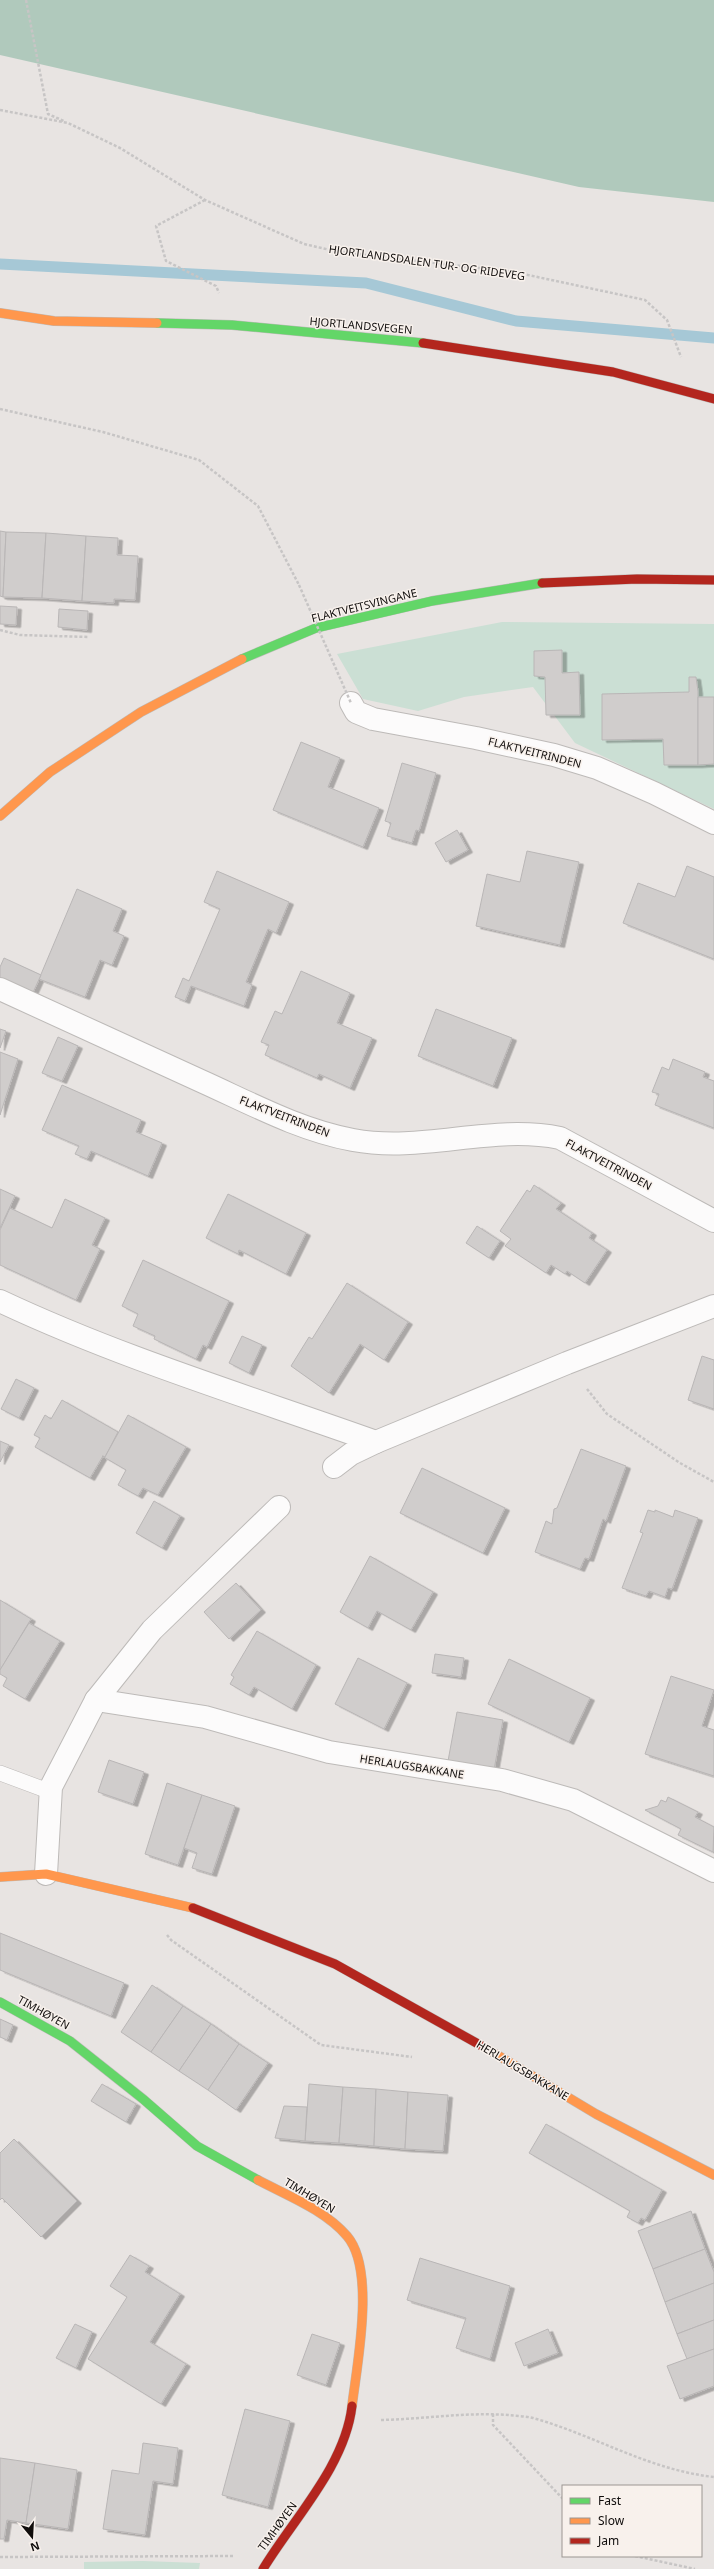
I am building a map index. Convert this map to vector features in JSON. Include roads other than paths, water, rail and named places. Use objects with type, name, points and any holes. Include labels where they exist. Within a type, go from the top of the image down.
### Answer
[{"type":"street","name":"HJORTLANDSVEGEN","points":[[0,313],[54,321],[232,325],[450,347],[612,372],[714,399]]},
{"type":"street","name":"FLAKTVEITSVINGANE","points":[[0,816],[50,772],[141,712],[246,657],[316,628],[432,601],[536,583],[637,579],[714,580]]},
{"type":"street","name":"FLAKTVEITRINDEN","points":[[351,703],[356,712],[373,719],[515,747],[597,768],[654,793],[714,823]]},
{"type":"street","name":"FLAKTVEITRINDEN","points":[[0,989],[266,1111],[314,1130],[352,1140],[401,1145],[509,1134],[539,1134],[560,1138],[714,1221]]},
{"type":"street","points":[[0,1301],[64,1331],[106,1347],[376,1442]]},
{"type":"street","points":[[334,1467],[351,1454],[376,1442],[567,1363],[714,1306]]},
{"type":"street","points":[[46,1874],[51,1787],[96,1700],[152,1630],[279,1507]]},
{"type":"street","name":"HERLAUGSBAKKANE","points":[[96,1700],[205,1717],[329,1752],[502,1780],[573,1800],[714,1871]]},
{"type":"street","name":"HERLAUGSBAKKANE","points":[[0,1877],[46,1874],[153,1897],[202,1910],[335,1964],[474,2041],[596,2114],[714,2175]]},
{"type":"street","name":"TIMHØYEN","points":[[0,2002],[70,2041],[143,2099],[197,2146],[323,2215],[348,2237],[360,2261],[363,2314],[350,2421],[332,2468],[263,2567]]},
{"type":"lane","points":[[0,1773],[51,1792]]},
{"type":"waterway","points":[[0,264],[366,283],[516,321],[714,338]]}]
